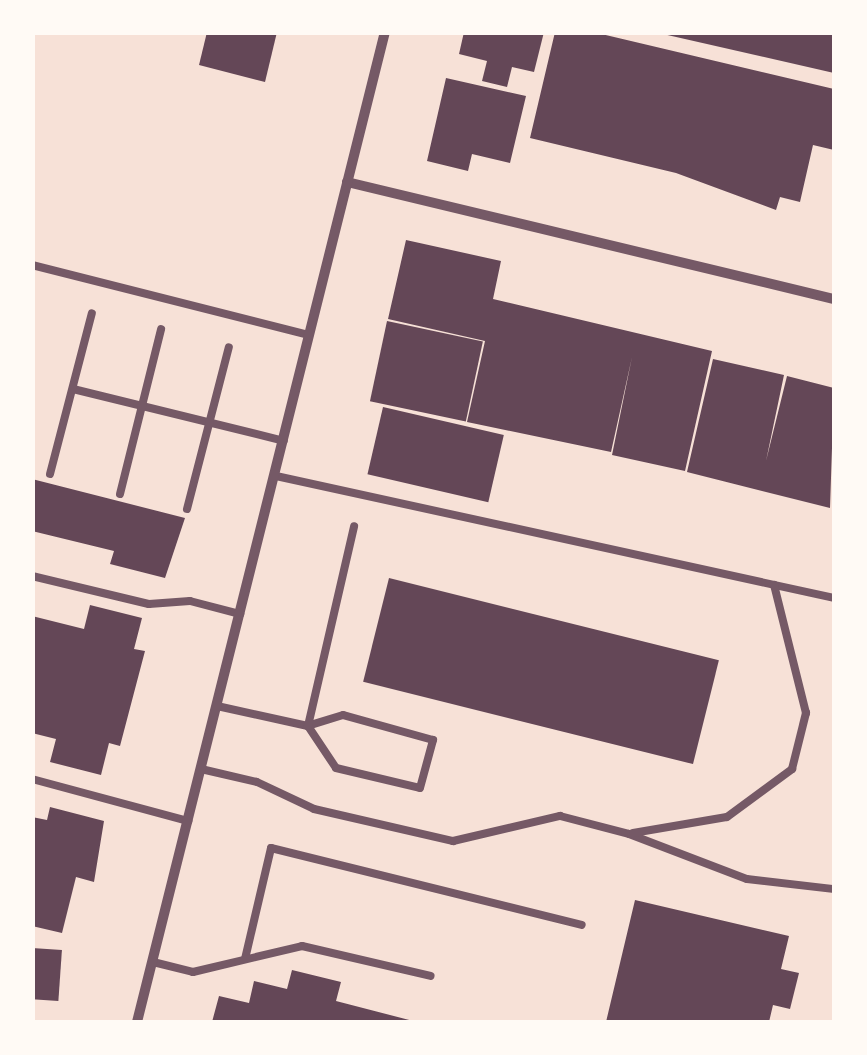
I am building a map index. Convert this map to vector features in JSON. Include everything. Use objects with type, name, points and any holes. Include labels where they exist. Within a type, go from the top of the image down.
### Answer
[{"type":"street","points":[[137,1022],[384,32]]},
{"type":"street","points":[[347,182],[834,299]]},
{"type":"lane","points":[[32,265],[309,334]]},
{"type":"lane","points":[[50,474],[92,313]]},
{"type":"lane","points":[[120,494],[162,329]]},
{"type":"lane","points":[[187,508],[228,347]]},
{"type":"lane","points":[[73,389],[284,441]]},
{"type":"lane","points":[[276,476],[834,598]]},
{"type":"lane","points":[[217,706],[308,726],[342,715],[433,740],[420,788],[336,768],[308,726],[354,526]]},
{"type":"lane","points":[[32,576],[149,604],[190,601],[240,614]]},
{"type":"lane","points":[[629,834],[727,816],[792,769],[806,712],[774,585]]},
{"type":"lane","points":[[201,769],[256,782],[314,809],[452,841],[560,816],[629,834],[747,879],[834,889]]},
{"type":"lane","points":[[32,778],[188,821]]},
{"type":"lane","points":[[245,959],[271,848],[582,925]]},
{"type":"lane","points":[[153,962],[192,972],[302,946],[431,976]]},
{"type":"building","points":[[207,32],[277,32],[265,82],[199,65]]},
{"type":"building","points":[[464,32],[544,32],[534,72],[512,67],[507,87],[482,81],[487,61],[459,54]]},
{"type":"building","points":[[555,32],[593,32],[834,89],[834,150],[813,145],[800,202],[780,197],[776,210],[676,173],[530,138]]},
{"type":"building","points":[[664,32],[834,32],[834,73],[663,34]]},
{"type":"building","points":[[446,78],[526,96],[510,163],[472,154],[468,171],[427,161]]},
{"type":"building","points":[[406,240],[501,261],[493,299],[712,351],[685,471],[612,455],[632,357],[611,452],[467,422],[485,341],[388,319]]},
{"type":"building","points":[[387,321],[483,341],[466,422],[370,401]]},
{"type":"building","points":[[713,359],[784,375],[766,461],[787,376],[834,388],[830,508],[687,472]]},
{"type":"building","points":[[383,407],[504,435],[488,502],[367,474]]},
{"type":"building","points":[[32,479],[185,518],[165,578],[110,564],[114,551],[32,531]]},
{"type":"building","points":[[389,578],[719,660],[693,764],[363,682]]},
{"type":"building","points":[[90,605],[142,618],[134,649],[145,651],[120,746],[109,743],[101,775],[50,762],[56,739],[32,733],[32,616],[84,629]]},
{"type":"building","points":[[50,807],[104,821],[94,882],[76,877],[62,933],[32,926],[32,817],[47,820]]},
{"type":"building","points":[[635,900],[789,936],[781,969],[799,973],[790,1009],[773,1005],[769,1022],[606,1022]]},
{"type":"building","points":[[32,948],[62,950],[58,1001],[32,999]]},
{"type":"building","points":[[292,970],[341,982],[336,1001],[417,1022],[212,1022],[219,996],[249,1003],[254,981],[287,989]]}]
